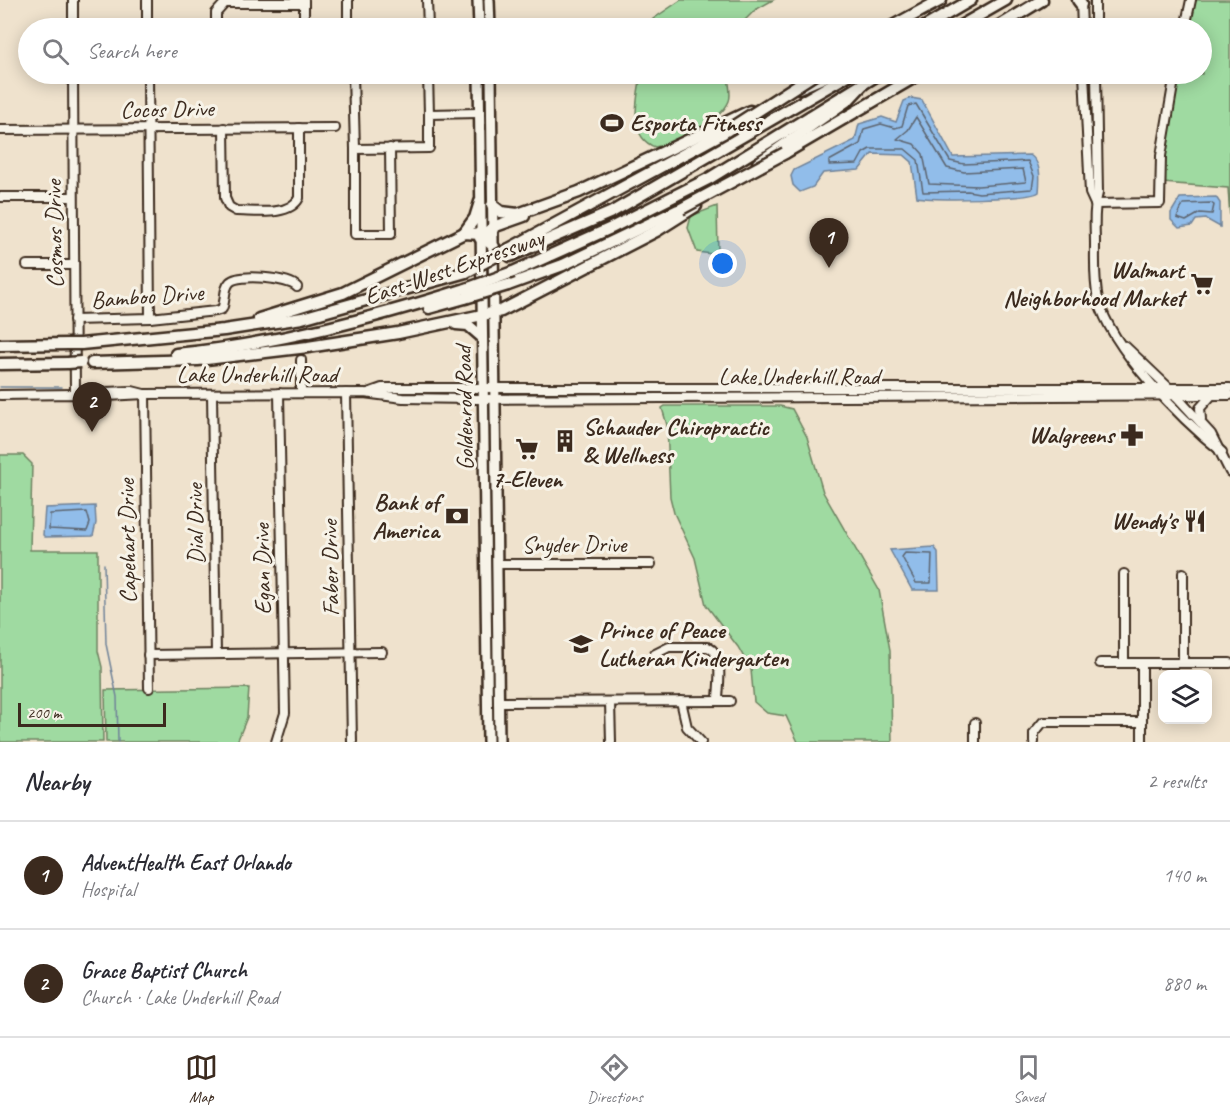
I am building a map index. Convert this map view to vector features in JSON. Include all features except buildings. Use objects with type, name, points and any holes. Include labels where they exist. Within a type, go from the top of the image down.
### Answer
[{"type":"highway","points":[[908,18],[941,0]]},
{"type":"highway","points":[[940,18],[971,0]]},
{"type":"highway","points":[[974,18],[1006,0]]},
{"type":"highway","points":[[1012,18],[1042,0]]},
{"type":"highway","points":[[509,252],[723,133],[799,84]]},
{"type":"highway","points":[[481,236],[493,227],[579,192],[811,84]]},
{"type":"highway","name":"East-West Expressway","points":[[0,345],[81,344],[224,330],[302,318],[466,272],[509,252],[612,212],[833,84]]},
{"type":"highway","name":"East-West Expressway","points":[[0,364],[93,363],[244,346],[379,317],[465,294],[611,228],[710,178],[862,84]]},
{"type":"highway","points":[[93,363],[198,360],[351,341],[496,313],[533,296],[674,220],[849,100],[863,84]]},
{"type":"highway","points":[[465,294],[508,285],[564,265],[681,209],[785,153],[903,84]]},
{"type":"highway","points":[[492,205],[501,212],[518,214],[579,192]]},
{"type":"highway","points":[[224,330],[344,293],[464,233],[475,218],[480,202]]},
{"type":"highway","points":[[464,233],[481,236],[494,248]]},
{"type":"highway","points":[[450,323],[468,325],[482,337]]},
{"type":"main road","points":[[478,0],[479,18]]},
{"type":"main road","points":[[489,0],[490,18]]},
{"type":"main road","name":"Goldenrod Road","points":[[479,84],[488,742]]},
{"type":"main road","name":"Goldenrod Road","points":[[491,84],[496,313],[499,742]]},
{"type":"main road","points":[[479,90],[486,109],[491,112]]},
{"type":"main road","points":[[478,112],[485,117],[491,131]]},
{"type":"main road","points":[[486,535],[490,555],[497,564]]},
{"type":"main road","points":[[486,579],[493,588],[493,614],[497,616]]},
{"type":"main road","points":[[487,672],[491,692],[498,702]]},
{"type":"main road","points":[[488,709],[494,716],[494,729],[499,742]]},
{"type":"street","points":[[72,0],[73,18]]},
{"type":"street","points":[[147,0],[147,18]]},
{"type":"street","points":[[348,0],[348,18]]},
{"type":"street","points":[[427,0],[428,18]]},
{"type":"street","points":[[1095,0],[1095,18]]},
{"type":"street","points":[[1187,18],[1191,0]]},
{"type":"street","points":[[216,18],[216,13],[225,3],[304,1],[304,18]]},
{"type":"street","points":[[1080,1],[1081,18]]},
{"type":"street","name":"Cosmos Drive","points":[[73,84],[75,394]]},
{"type":"street","points":[[148,84],[150,318]]},
{"type":"street","points":[[353,84],[355,234],[391,234],[390,148]]},
{"type":"street","points":[[355,149],[429,148],[428,84]]},
{"type":"street","points":[[1085,84],[1090,193],[1095,204]]},
{"type":"street","points":[[1096,84],[1098,194],[1095,204],[1096,291],[1104,315],[1130,359],[1222,452]]},
{"type":"street","points":[[1095,204],[1160,203],[1161,156],[1173,84]]},
{"type":"street","points":[[429,114],[478,112]]},
{"type":"street","points":[[224,128],[225,198],[229,207],[236,211],[287,210],[296,205],[299,198],[298,128]]},
{"type":"street","name":"Cocos Drive","points":[[0,130],[335,128]]},
{"type":"street","points":[[0,197],[73,197]]},
{"type":"street","points":[[27,265],[74,265]]},
{"type":"street","name":"Bamboo Drive","points":[[74,320],[150,318],[222,309],[226,288],[230,281],[238,278],[285,279],[297,286]]},
{"type":"street","points":[[1122,343],[1201,421],[1222,452],[1230,472]]},
{"type":"street","points":[[301,360],[301,393]]},
{"type":"street","points":[[1131,386],[1139,378],[1139,369]]},
{"type":"street","name":"Lake Underhill Road","points":[[368,393],[382,388],[1131,386],[1230,388]]},
{"type":"street","points":[[756,387],[756,396]]},
{"type":"street","points":[[894,395],[915,387]]},
{"type":"street","points":[[965,395],[984,387]]},
{"type":"street","name":"Lake Underhill Road","points":[[0,395],[110,391],[145,394],[368,393],[403,398],[484,399],[894,395],[1230,395]]},
{"type":"street","name":"Egan Drive","points":[[276,742],[285,712],[279,393]]},
{"type":"street","name":"Faber Drive","points":[[346,393],[352,742]]},
{"type":"street","name":"Capehart Drive","points":[[145,394],[149,688]]},
{"type":"street","name":"Dial Drive","points":[[212,394],[216,654]]},
{"type":"street","points":[[1201,421],[1200,408],[1212,396]]},
{"type":"street","name":"Snyder Drive","points":[[497,564],[651,564]]},
{"type":"street","points":[[1183,573],[1183,663]]},
{"type":"street","points":[[1124,574],[1124,663]]},
{"type":"street","points":[[655,654],[669,647],[708,647],[712,649],[718,659],[718,701]]},
{"type":"street","points":[[148,655],[382,652]]},
{"type":"street","points":[[1100,663],[1230,663]]},
{"type":"street","points":[[1142,663],[1142,742]]},
{"type":"street","points":[[681,701],[683,718],[698,741]]},
{"type":"street","points":[[498,702],[730,701]]},
{"type":"street","points":[[610,702],[611,742]]},
{"type":"street","points":[[1034,738],[1043,722],[1142,722]]},
{"type":"street","points":[[975,723],[975,742]]},
{"type":"green space","points":[[681,0],[773,0],[755,10],[747,18],[654,18]]},
{"type":"green space","points":[[1195,0],[1230,0],[1230,218],[1228,188],[1163,183],[1171,106],[1176,84],[1212,84],[1212,18],[1190,18]]},
{"type":"green space","points":[[639,84],[729,84],[729,101],[717,116],[707,124],[674,141],[655,147],[646,142],[640,134],[636,104]]},
{"type":"green space","points":[[717,206],[718,252],[712,254],[697,252],[688,228],[691,216]]},
{"type":"green space","points":[[665,406],[780,406],[792,409],[807,437],[823,492],[879,590],[890,650],[892,742],[798,742],[786,716],[767,713],[754,702],[751,670],[738,647],[706,605],[695,558],[674,513],[670,497],[667,425],[662,408]]},
{"type":"green space","points":[[0,455],[23,455],[32,464],[30,550],[98,550],[98,651],[102,667],[103,742],[0,742]]},
{"type":"green space","points":[[249,688],[247,717],[237,742],[106,742],[105,690]]},
{"type":"water","points":[[911,98],[922,100],[953,157],[1030,155],[1037,162],[1040,177],[1039,192],[1032,195],[1000,198],[917,197],[912,162],[904,155],[872,154],[859,170],[823,173],[813,187],[800,192],[793,185],[791,176],[794,170],[855,140],[859,124],[882,117],[896,122],[904,101]]},
{"type":"water","points":[[1216,197],[1220,203],[1220,227],[1206,219],[1196,220],[1192,226],[1179,228],[1171,220],[1171,213],[1180,198]]},
{"type":"water","points":[[95,506],[96,523],[93,536],[45,537],[43,535],[45,508]]},
{"type":"water","points":[[934,547],[938,552],[939,590],[912,590],[890,550]]},
{"type":"waterway","points":[[0,387],[62,387]]},
{"type":"waterway","points":[[104,564],[106,644],[117,697],[118,742]]},
{"type":"place","name":"Esporta Fitness","points":[[612,123]]},
{"type":"place","name":"AdventHealth East Orlando","points":[[829,268]]},
{"type":"place","name":"Walmart Neighborhood Market","points":[[1202,284]]},
{"type":"place","name":"Grace Baptist Church","points":[[92,432]]},
{"type":"place","name":"Walgreens","points":[[1132,435]]},
{"type":"place","name":"Schauder Chiropractic & Wellness","points":[[565,441]]},
{"type":"place","name":"7-Eleven","points":[[527,449]]},
{"type":"place","name":"Bank of America","points":[[457,516]]},
{"type":"place","name":"Wendy's","points":[[1195,521]]},
{"type":"place","name":"Prince of Peace Lutheran Kindergarten","points":[[581,644]]}]
